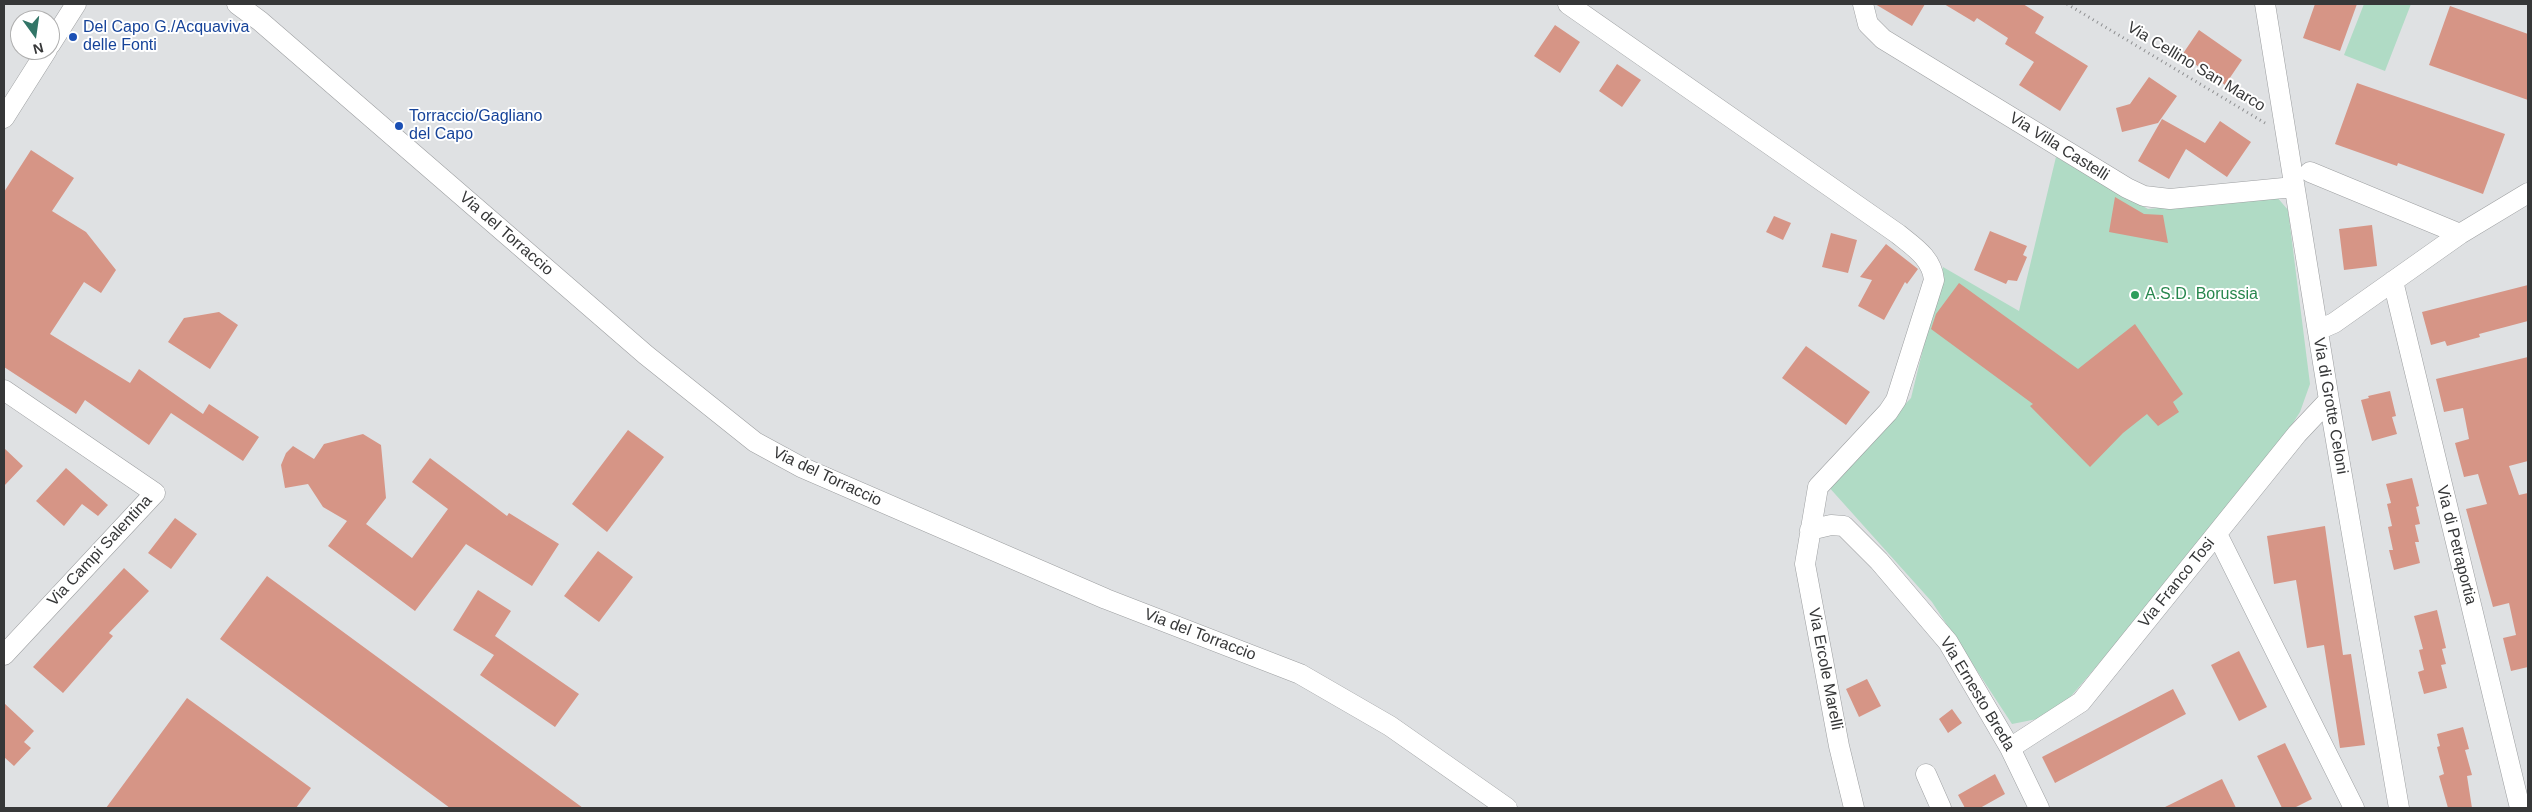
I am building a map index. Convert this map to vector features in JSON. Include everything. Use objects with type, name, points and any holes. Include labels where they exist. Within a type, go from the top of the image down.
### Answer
[{"type":"street","points":[[60,29],[76,4]]},
{"type":"street","name":"Via del Torraccio","points":[[237,4],[260,21],[646,355],[754,442],[801,467],[1106,599],[1300,674],[1390,726],[1507,808]]},
{"type":"street","name":"Via Ercole Marelli","points":[[1568,4],[1898,234],[1920,251],[1930,263],[1934,280],[1899,392],[1888,412],[1818,487],[1804,564],[1854,808]]},
{"type":"street","name":"Via Villa Castelli","points":[[1863,4],[1868,24],[1883,39],[2127,188],[2144,196],[2177,199],[2294,187]]},
{"type":"street","name":"Via di Grotte Celoni","points":[[2265,4],[2329,400],[2399,808]]},
{"type":"street","points":[[5,112],[40,60]]},
{"type":"street","points":[[2310,172],[2460,234]]},
{"type":"street","points":[[2318,330],[2334,323],[2460,234],[2528,193]]},
{"type":"street","name":"Via di Petraportia","points":[[2393,281],[2520,808]]},
{"type":"street","name":"Via Campi Salentina","points":[[4,390],[154,493],[4,655]]},
{"type":"street","name":"Via Franco Tosi","points":[[2010,748],[2081,702],[2298,434],[2329,400]]},
{"type":"street","name":"Via Ernesto Breda","points":[[1810,530],[1831,525],[1844,526],[1879,561],[1948,642],[2010,748],[2039,808]]},
{"type":"street","points":[[2217,534],[2354,808]]},
{"type":"street","points":[[1926,774],[1941,808]]},
{"type":"path","name":"Via Cellino San Marco","points":[[2067,4],[2287,136]]},
{"type":"green space","points":[[2364,4],[2411,4],[2385,71],[2344,55]]},
{"type":"green space","points":[[2056,157],[2148,209],[2276,196],[2288,210],[2310,384],[2300,412],[2288,431],[2140,615],[2067,701],[2037,719],[2012,724],[1932,602],[1827,485],[1911,398],[1943,267],[2019,311]]},
{"type":"building","points":[[1875,4],[1925,4],[1912,26]]},
{"type":"building","points":[[1944,4],[2023,4],[2044,17],[2035,33],[2088,66],[2060,111],[2019,85],[2034,62],[2005,44],[2008,38],[1977,18],[1974,22]]},
{"type":"building","points":[[2315,4],[2357,4],[2340,51],[2303,38]]},
{"type":"building","points":[[2450,6],[2528,34],[2528,100],[2429,65]]},
{"type":"building","points":[[1555,25],[1580,42],[1560,73],[1534,56]]},
{"type":"building","points":[[2199,30],[2242,60],[2225,85],[2182,55]]},
{"type":"building","points":[[1617,64],[1641,80],[1622,107],[1599,91]]},
{"type":"building","points":[[2149,77],[2177,96],[2158,123],[2122,132],[2116,108],[2130,104]]},
{"type":"building","points":[[2357,83],[2505,134],[2483,194],[2398,163],[2397,166],[2335,144]]},
{"type":"building","points":[[2162,119],[2205,143],[2220,121],[2251,142],[2227,177],[2186,149],[2169,179],[2138,161]]},
{"type":"building","points":[[31,150],[74,178],[52,211],[86,232],[116,270],[101,293],[84,282],[50,334],[130,383],[139,369],[203,414],[209,404],[259,437],[243,461],[171,413],[149,445],[85,400],[76,414],[4,367],[4,192]]},
{"type":"building","points":[[2115,197],[2144,214],[2163,215],[2168,243],[2109,232]]},
{"type":"building","points":[[1774,216],[1791,223],[1783,240],[1766,232]]},
{"type":"building","points":[[2372,225],[2377,266],[2344,270],[2339,229]]},
{"type":"building","points":[[1990,231],[2027,246],[2023,255],[2027,257],[2017,281],[2008,280],[2006,284],[1974,270]]},
{"type":"building","points":[[1831,233],[1857,240],[1848,273],[1822,267]]},
{"type":"building","points":[[1886,244],[1918,269],[1907,284],[1905,282],[1884,320],[1858,306],[1872,280],[1860,277]]},
{"type":"building","points":[[1959,283],[2078,369],[2135,324],[2183,394],[2173,402],[2179,412],[2158,426],[2147,414],[2123,433],[2090,467],[2030,406],[2033,404],[1931,329],[1936,314]]},
{"type":"building","points":[[2528,285],[2528,321],[2479,334],[2480,337],[2447,346],[2445,341],[2431,345],[2422,312]]},
{"type":"building","points":[[219,312],[238,325],[210,369],[168,342],[184,318]]},
{"type":"building","points":[[1806,346],[1870,392],[1846,425],[1782,378]]},
{"type":"building","points":[[2528,357],[2528,461],[2509,466],[2519,495],[2528,493],[2528,667],[2511,671],[2503,638],[2516,635],[2509,603],[2493,607],[2466,509],[2487,504],[2478,474],[2464,477],[2455,443],[2469,439],[2463,408],[2444,412],[2436,379]]},
{"type":"building","points":[[2390,391],[2396,416],[2392,417],[2397,434],[2372,441],[2361,400],[2369,398],[2368,396]]},
{"type":"building","points":[[628,430],[664,457],[607,532],[572,504]]},
{"type":"building","points":[[363,434],[381,445],[386,498],[366,524],[412,558],[448,509],[412,482],[430,458],[507,516],[509,513],[559,544],[532,586],[466,544],[415,611],[328,546],[347,521],[323,507],[308,484],[285,488],[281,465],[286,453],[293,446],[314,459],[324,444]]},
{"type":"building","points":[[4,448],[23,466],[4,486]]},
{"type":"building","points":[[66,468],[108,505],[98,516],[82,504],[64,526],[36,501]]},
{"type":"building","points":[[2412,478],[2419,506],[2416,507],[2420,524],[2415,525],[2419,542],[2415,542],[2420,563],[2394,570],[2389,550],[2393,550],[2388,527],[2392,526],[2387,504],[2391,503],[2386,484]]},
{"type":"building","points":[[175,518],[197,534],[171,569],[148,553]]},
{"type":"building","points":[[2325,526],[2343,655],[2351,654],[2365,745],[2340,748],[2324,645],[2307,648],[2296,580],[2274,584],[2267,536]]},
{"type":"building","points":[[598,551],[633,577],[599,622],[564,596]]},
{"type":"building","points":[[124,568],[149,591],[109,633],[113,636],[63,693],[33,667]]},
{"type":"building","points":[[267,576],[583,808],[450,808],[220,639]]},
{"type":"building","points":[[478,590],[511,611],[495,636],[579,694],[555,727],[480,675],[494,655],[453,630]]},
{"type":"building","points":[[2437,610],[2446,648],[2442,649],[2446,664],[2441,665],[2447,688],[2424,694],[2418,672],[2424,670],[2419,650],[2423,649],[2414,616]]},
{"type":"building","points":[[2239,651],[2267,707],[2239,721],[2211,665]]},
{"type":"building","points":[[1867,679],[1881,706],[1859,717],[1846,689]]},
{"type":"building","points":[[2173,689],[2186,714],[2055,783],[2042,757]]},
{"type":"building","points":[[187,698],[311,788],[296,808],[106,808]]},
{"type":"building","points":[[4,703],[34,731],[24,742],[31,748],[14,766],[4,757]]},
{"type":"building","points":[[1952,709],[1962,723],[1948,733],[1939,719]]},
{"type":"building","points":[[2463,727],[2469,749],[2465,750],[2472,775],[2467,776],[2472,808],[2448,808],[2439,776],[2444,774],[2437,747],[2440,746],[2437,734]]},
{"type":"building","points":[[2285,743],[2312,799],[2294,808],[2282,808],[2257,756]]},
{"type":"building","points":[[1995,774],[2005,794],[1980,808],[1965,808],[1958,795]]},
{"type":"building","points":[[2222,779],[2236,808],[2163,808]]},
{"type":"place","name":"Del Capo G./Acquaviva delle Fonti","points":[[73,37]]},
{"type":"place","name":"Torraccio/Gagliano del Capo","points":[[399,126]]},
{"type":"place","name":"A.S.D. Borussia","points":[[2135,295]]}]
